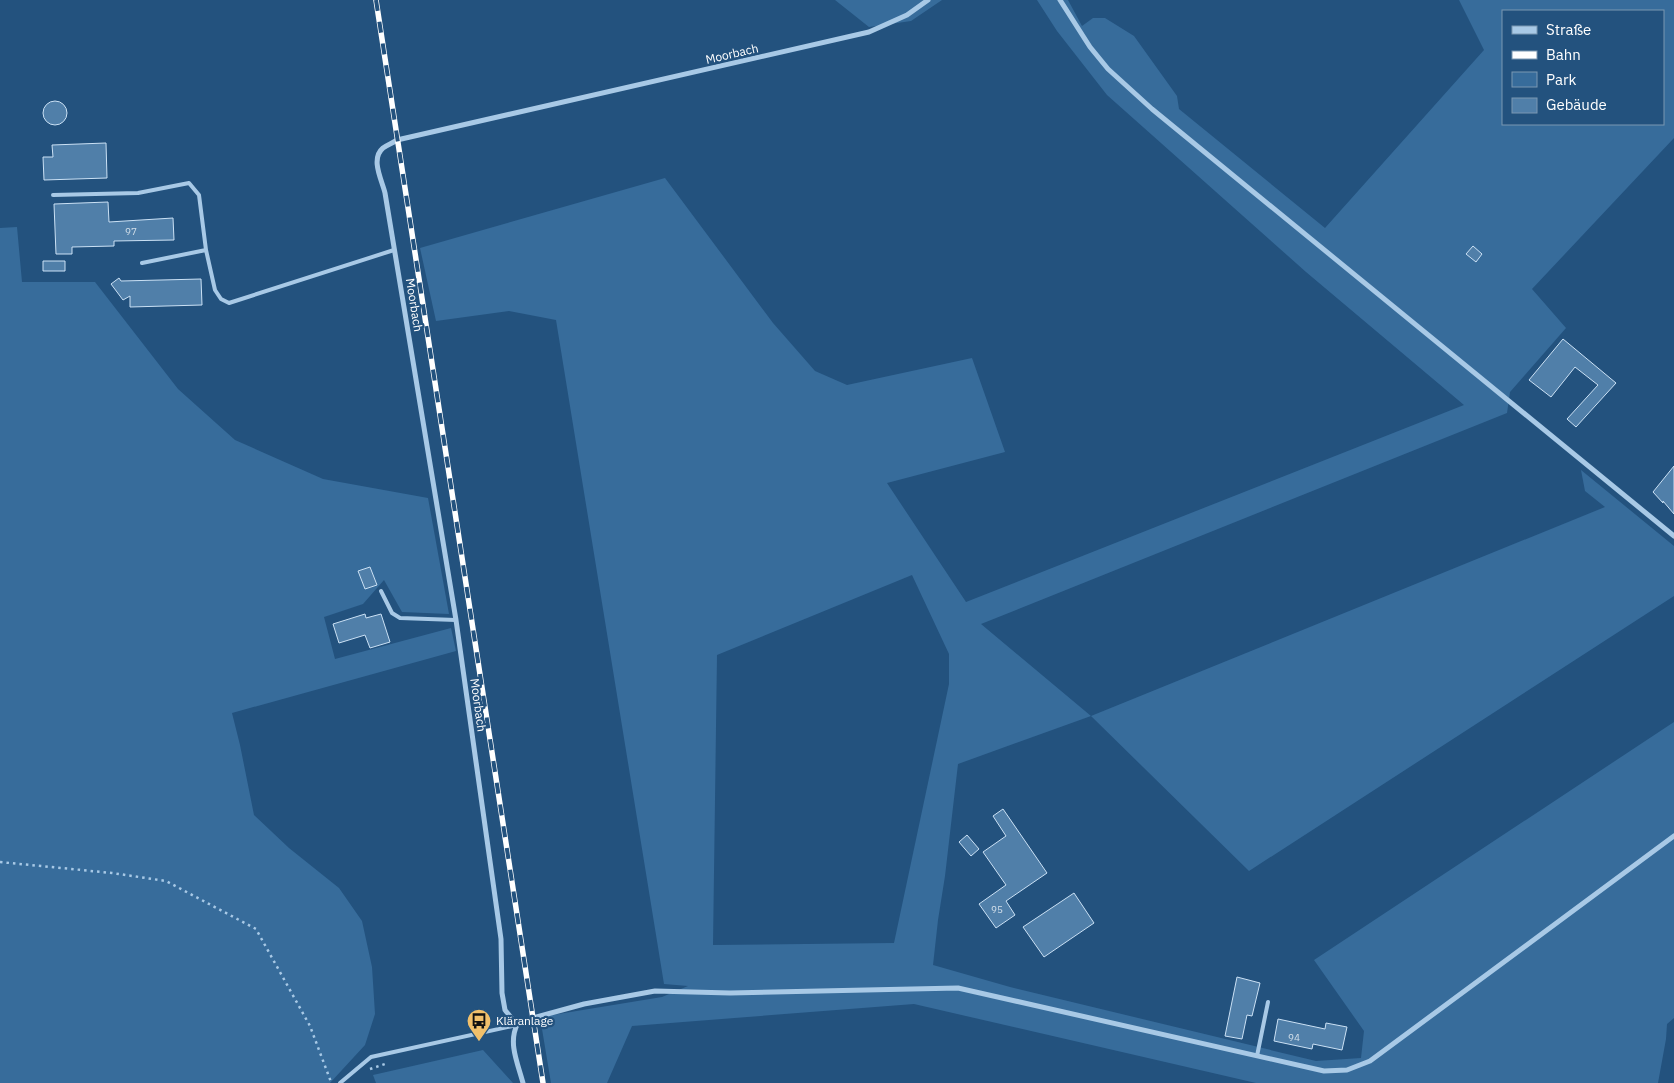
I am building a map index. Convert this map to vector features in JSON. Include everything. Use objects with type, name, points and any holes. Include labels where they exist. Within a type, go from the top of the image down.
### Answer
[{"type":"street","name":"Moorbach","points":[[517,1025],[505,1010],[502,993],[501,939],[456,620],[385,193],[377,166],[378,154],[383,148],[397,140],[869,32],[907,15],[928,0]]},
{"type":"street","points":[[1060,0],[1090,47],[1108,69],[1152,109],[1674,536]]},
{"type":"street","points":[[523,1083],[513,1047],[512,1034],[517,1025],[532,1018],[584,1004],[655,991],[730,993],[958,988],[1324,1071],[1347,1070],[1370,1061],[1674,836]]},
{"type":"lane","points":[[53,194],[138,193],[189,183],[199,195],[206,250],[215,290],[221,299],[228,303],[394,250]]},
{"type":"lane","points":[[142,263],[206,250]]},
{"type":"lane","points":[[381,591],[392,613],[400,618],[456,620]]},
{"type":"lane","points":[[1257,1056],[1268,1002]]},
{"type":"lane","points":[[340,1083],[371,1057],[517,1025]]},
{"type":"path","points":[[0,862],[112,873],[166,881],[256,929],[310,1026],[330,1082],[345,1077]]},
{"type":"path","points":[[362,1072],[396,1061]]},
{"type":"green space","points":[[835,0],[942,0],[911,21],[869,27]]},
{"type":"green space","points":[[1037,0],[1068,0],[1082,26],[1093,18],[1105,18],[1134,36],[1177,96],[1179,109],[1325,228],[1484,50],[1459,0],[1674,0],[1674,138],[1532,289],[1566,328],[1510,392],[1507,413],[981,624],[1091,716],[958,764],[933,965],[1010,987],[1316,1061],[1361,1058],[1364,1031],[1314,960],[1674,722],[1674,1018],[1667,1024],[1658,1083],[1256,1083],[914,1004],[632,1026],[607,1083],[551,1083],[540,1017],[662,997],[688,986],[664,984],[556,320],[509,311],[436,321],[420,248],[665,178],[773,323],[815,371],[847,385],[972,358],[1005,452],[887,483],[966,602],[1464,405],[1306,272],[1107,95],[1057,31]],"holes":[[[912,575],[949,654],[949,684],[894,943],[713,945],[717,655]]]},
{"type":"green space","points":[[17,227],[22,282],[95,282],[178,389],[235,440],[323,479],[428,498],[449,614],[402,612],[384,580],[363,604],[324,617],[335,659],[451,628],[456,651],[232,713],[254,815],[289,848],[339,888],[362,921],[372,967],[375,1014],[365,1045],[330,1083],[0,1083],[0,228]]},
{"type":"green space","points":[[1581,470],[1674,546],[1674,596],[1249,871],[1091,716],[1605,507],[1585,491]]},
{"type":"green space","points":[[483,1050],[513,1083],[376,1083],[373,1075]]},
{"type":"building","points":[[55,101],[63,105],[67,113],[63,121],[55,125],[47,121],[43,113],[47,105]]},
{"type":"building","points":[[106,143],[107,178],[44,180],[43,157],[53,157],[52,145]]},
{"type":"building","points":[[108,202],[109,222],[173,218],[174,240],[114,241],[114,246],[72,247],[72,254],[56,254],[54,204]]},
{"type":"building","points":[[1473,246],[1482,254],[1476,262],[1466,254]]},
{"type":"building","points":[[43,261],[65,261],[65,271],[43,271]]},
{"type":"building","points":[[119,278],[121,281],[201,279],[202,305],[130,307],[130,296],[123,300],[111,284]]},
{"type":"building","points":[[1563,339],[1616,383],[1576,427],[1567,419],[1598,385],[1575,367],[1551,397],[1529,380]]},
{"type":"building","points":[[1674,466],[1674,514],[1653,492]]},
{"type":"building","points":[[370,567],[377,585],[365,589],[358,571]]},
{"type":"building","points":[[365,614],[366,618],[381,614],[390,642],[370,648],[365,635],[339,643],[333,624]]},
{"type":"building","points":[[1003,809],[1047,873],[1006,901],[1015,915],[996,928],[979,904],[1006,885],[983,852],[1006,836],[993,816]]},
{"type":"building","points":[[967,835],[979,849],[971,856],[959,842]]},
{"type":"building","points":[[1074,893],[1094,923],[1044,957],[1023,927]]},
{"type":"building","points":[[1237,977],[1260,983],[1252,1016],[1247,1015],[1242,1039],[1225,1036]]},
{"type":"building","points":[[1278,1019],[1325,1029],[1326,1023],[1347,1027],[1342,1050],[1313,1044],[1312,1049],[1274,1041]]},
{"type":"railway","points":[[376,0],[543,1083]]},
{"type":"place","name":"Kläranlage","points":[[479,1042]]}]
